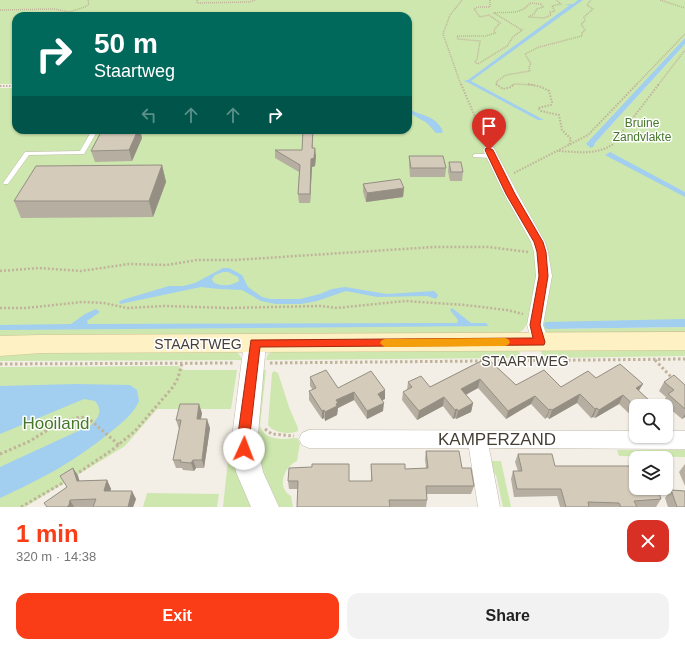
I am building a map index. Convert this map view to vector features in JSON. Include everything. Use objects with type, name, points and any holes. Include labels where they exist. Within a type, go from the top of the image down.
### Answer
[{"type":"main road","name":"STAARTWEG","points":[[0,346],[41,344],[255,343],[534,356],[685,341]]},
{"type":"street","name":"STAARTWEG","points":[[490,153],[538,242],[541,252],[544,276],[533,316],[536,328],[534,356]]},
{"type":"street","points":[[255,343],[244,434],[244,449],[251,478],[265,507]]},
{"type":"street","name":"KAMPERZAND","points":[[303,437],[685,440]]},
{"type":"street","points":[[477,439],[489,507]]},
{"type":"lane","points":[[6,183],[27,153],[82,153],[93,134]]},
{"type":"lane","points":[[475,156],[490,153]]},
{"type":"path","points":[[0,10],[55,9],[73,11],[85,8],[89,4],[88,0]]},
{"type":"path","points":[[197,0],[197,3],[249,2],[256,0]]},
{"type":"path","points":[[462,0],[455,7],[446,24],[443,34],[455,71],[490,153]]},
{"type":"path","points":[[490,0],[490,7],[478,7],[474,9],[480,17],[489,15],[499,20],[500,23],[494,30],[495,34],[486,36],[457,36],[458,39],[462,40],[480,41],[477,59],[475,62],[478,64],[506,46],[515,35],[522,30],[494,13],[519,13],[526,9],[530,3],[535,2],[541,4],[543,7],[537,9],[533,15],[528,17],[531,19],[547,17],[551,15],[550,12],[555,11],[552,6],[561,4],[556,0]]},
{"type":"path","points":[[568,146],[571,139],[562,130],[559,115],[541,111],[538,108],[551,105],[552,102],[549,91],[541,86],[531,84],[514,84],[511,87],[503,89],[496,85],[496,82],[506,75],[530,71],[529,67],[531,64],[525,54],[530,51],[547,44],[568,41],[582,36],[582,33],[585,30],[581,24],[585,21],[584,17],[592,9],[587,5],[591,0]]},
{"type":"path","points":[[660,0],[685,8]]},
{"type":"path","points":[[503,178],[588,135],[685,34]]},
{"type":"path","points":[[558,151],[594,152],[606,150],[612,145],[685,50]]},
{"type":"path","points":[[0,86],[12,86]]},
{"type":"path","points":[[0,271],[39,268],[81,271],[129,264],[167,265],[197,260],[235,260],[337,252],[458,246],[541,252]]},
{"type":"path","points":[[0,308],[34,307],[82,302],[104,303],[126,308],[165,306],[222,308],[320,306],[337,308],[405,301],[492,308],[533,316]]},
{"type":"path","name":"STAARTWEG","points":[[269,365],[534,356],[655,360],[685,359]]},
{"type":"path","points":[[655,360],[675,381]]},
{"type":"path","points":[[21,507],[66,480],[119,445],[134,433],[159,402],[174,387],[179,377],[182,363]]},
{"type":"path","name":"STAARTWEG","points":[[0,364],[236,363]]},
{"type":"path","points":[[0,454],[26,443],[66,420],[80,417],[88,418],[119,445]]},
{"type":"path","points":[[264,424],[266,430],[272,434],[303,437]]},
{"type":"green space","name":"Bruine Zandvlakte","points":[[0,0],[685,0],[685,41],[591,146],[594,146],[595,143],[685,44],[685,192],[610,153],[607,154],[685,195],[685,323],[548,329],[685,327],[685,335],[552,336],[543,329],[541,325],[526,325],[524,329],[517,334],[0,339],[0,88],[12,88],[12,134],[412,134],[412,12],[12,12],[12,84],[0,84]]},
{"type":"green space","points":[[685,346],[685,356],[546,358],[542,355],[540,347]]},
{"type":"green space","points":[[518,347],[521,358],[266,360],[268,354],[274,351]]},
{"type":"green space","points":[[234,351],[239,354],[242,360],[0,361],[0,352]]},
{"type":"green space","name":"Hooiland","points":[[178,366],[184,370],[237,370],[231,409],[157,409],[125,446],[25,507],[0,507],[0,367]]},
{"type":"green space","points":[[261,370],[266,370],[260,426],[266,435],[286,439],[297,438],[300,443],[297,461],[285,472],[283,483],[286,492],[291,496],[293,507],[277,507],[263,479],[256,454]]},
{"type":"green space","points":[[274,371],[278,373],[298,431],[291,433],[282,432],[270,428],[268,425],[272,373]]},
{"type":"green space","points":[[617,450],[685,450],[685,457],[673,457],[673,451],[629,451],[629,456],[619,456]]},
{"type":"green space","points":[[228,460],[233,460],[238,477],[252,507],[223,507]]},
{"type":"green space","points":[[491,461],[501,461],[511,507],[503,507],[496,475],[493,473]]},
{"type":"green space","points":[[147,493],[219,494],[217,507],[143,507]]},
{"type":"water","points":[[578,0],[583,0],[471,81],[544,120],[538,120],[463,81],[468,80],[570,5],[564,4],[573,4]]},
{"type":"water","points":[[685,38],[685,44],[595,143],[594,146],[591,148],[586,144]]},
{"type":"water","points":[[412,111],[432,119],[440,126],[443,131],[442,133],[436,133],[427,123],[412,114]]},
{"type":"water","points":[[610,152],[685,192],[685,197],[605,155]]},
{"type":"water","points":[[223,268],[229,268],[242,275],[248,287],[262,297],[270,299],[300,299],[332,289],[345,287],[387,294],[434,291],[438,295],[436,299],[427,296],[377,297],[346,291],[317,301],[301,304],[276,304],[261,301],[242,290],[201,287],[120,304],[119,302],[169,286],[183,286],[195,283]],"holes":[[[228,272],[238,277],[239,281],[226,285],[219,285],[213,282],[212,279],[215,275]]]},
{"type":"water","points":[[452,308],[471,323],[486,323],[489,326],[0,330],[0,325],[71,324],[85,314],[96,309],[100,312],[87,321],[88,324],[457,323],[458,320],[450,310]]},
{"type":"water","points":[[685,319],[685,327],[548,329],[545,328],[544,324],[545,322]]},
{"type":"water","points":[[77,384],[130,385],[137,390],[139,401],[124,420],[86,451],[45,476],[0,498],[0,467],[91,425],[98,417],[99,408],[95,401],[84,399],[0,434],[0,386]]},
{"type":"building","points":[[100,134],[136,134],[129,150],[91,151]]},
{"type":"building","points":[[303,134],[313,134],[312,148],[315,148],[314,158],[311,159],[310,194],[298,194],[300,165],[275,150],[302,150]]},
{"type":"building","points":[[409,156],[443,156],[446,168],[411,168]]},
{"type":"building","points":[[449,162],[461,162],[463,172],[451,172]]},
{"type":"building","points":[[162,165],[149,201],[14,201],[36,166]]},
{"type":"building","points":[[400,179],[404,188],[367,193],[363,184]]},
{"type":"building","points":[[487,358],[516,385],[544,370],[561,387],[588,371],[596,378],[620,364],[643,384],[636,388],[648,399],[629,399],[629,401],[623,395],[599,410],[597,408],[595,409],[580,394],[552,410],[549,410],[535,396],[508,411],[480,379],[461,389],[473,403],[458,411],[457,409],[455,410],[444,397],[419,411],[403,392],[412,387],[408,382],[421,376],[430,387]]},
{"type":"building","points":[[326,370],[338,388],[371,371],[385,390],[378,394],[384,403],[367,411],[354,392],[336,400],[338,403],[336,404],[337,406],[325,412],[324,410],[322,411],[309,391],[316,388],[310,377]]},
{"type":"building","points":[[674,375],[685,385],[685,409],[668,394],[674,390],[664,382]]},
{"type":"building","points":[[180,404],[199,404],[197,419],[207,419],[202,460],[193,460],[191,463],[180,462],[181,460],[173,460],[181,420],[176,420]]},
{"type":"building","points":[[426,451],[459,451],[462,468],[471,468],[474,486],[426,486],[427,500],[389,500],[390,507],[297,507],[298,481],[288,481],[289,468],[312,467],[312,464],[349,464],[349,481],[372,481],[371,464],[405,464],[405,469],[428,468]]},
{"type":"building","points":[[518,454],[552,454],[555,466],[629,466],[629,495],[660,495],[661,499],[634,501],[637,507],[621,507],[619,503],[588,502],[589,507],[566,507],[561,489],[517,489],[513,471],[522,471]]},
{"type":"building","points":[[73,468],[77,481],[107,480],[104,491],[132,491],[128,507],[93,507],[96,499],[70,500],[67,507],[47,507],[44,503],[67,487],[60,476]]},
{"type":"building","points":[[673,490],[685,491],[685,507],[677,507],[673,495]]},
{"type":"slow traffic","points":[[385,343],[505,342]]},
{"type":"route","points":[[244,449],[244,434],[255,343],[540,342],[535,325],[544,276],[541,252],[538,242],[510,194],[489,150]]}]
